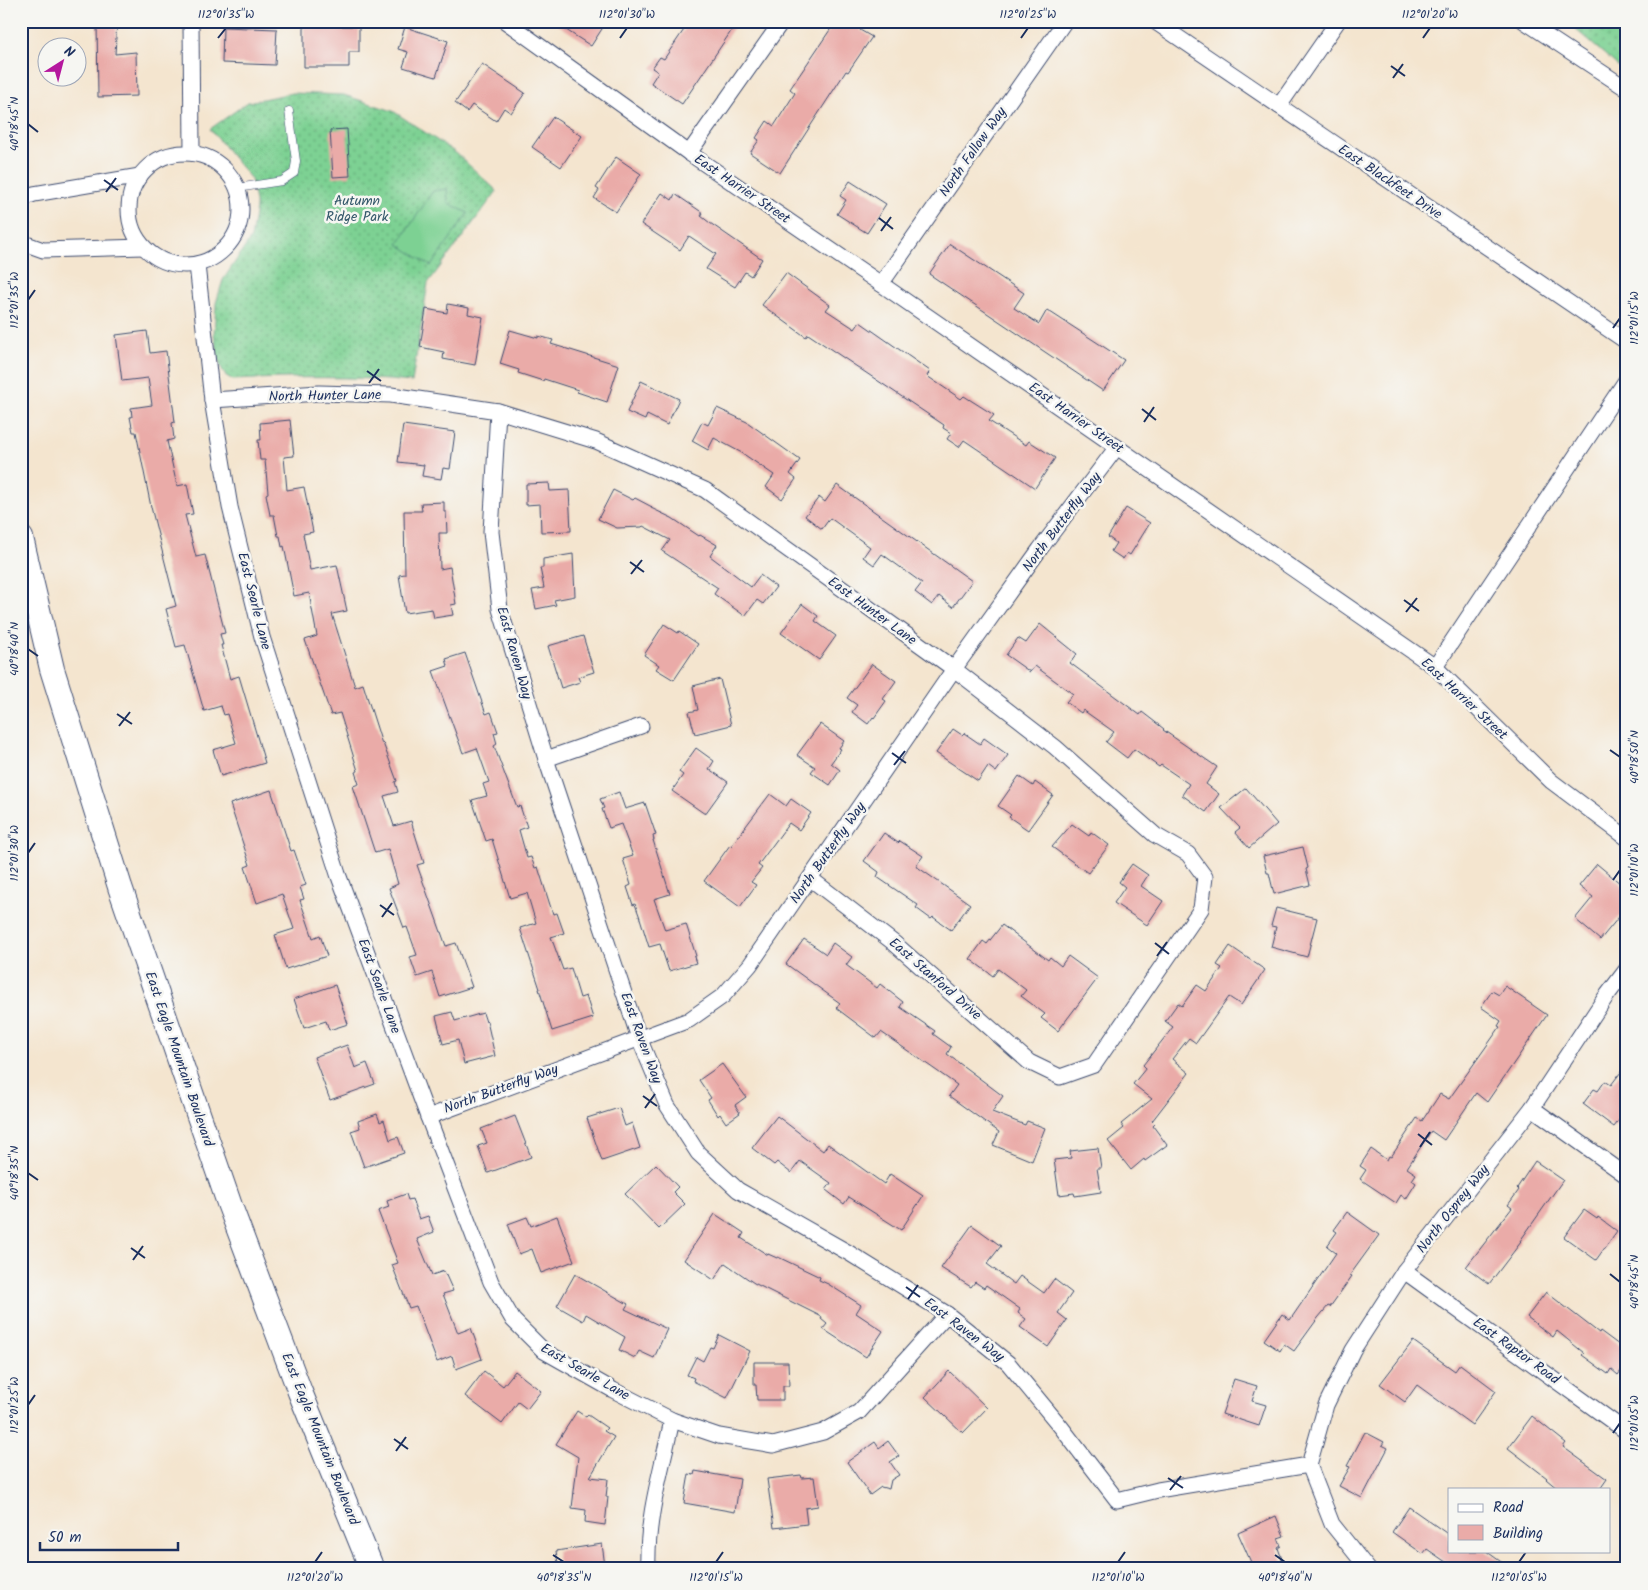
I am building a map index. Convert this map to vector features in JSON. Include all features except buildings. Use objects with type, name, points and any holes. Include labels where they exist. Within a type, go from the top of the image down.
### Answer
[{"type":"main road","name":"East Eagle Mountain Boulevard","points":[[21,538],[52,669],[120,887],[230,1206],[300,1392],[372,1569]]},
{"type":"street","points":[[191,21],[192,153]]},
{"type":"street","name":"East Harrier Street","points":[[505,21],[690,153],[1435,667],[1551,781],[1627,838]]},
{"type":"street","points":[[690,153],[782,21]]},
{"type":"street","name":"North Fallow Way","points":[[881,284],[1066,21]]},
{"type":"street","name":"East Blackfeet Drive","points":[[1154,21],[1627,342]]},
{"type":"street","points":[[1279,106],[1338,21]]},
{"type":"street","points":[[1524,21],[1627,89]]},
{"type":"street","points":[[177,153],[192,153],[206,157],[219,164],[232,177],[240,194],[242,212],[238,230],[228,246],[214,258],[197,265],[178,265],[159,259],[143,247],[133,230],[129,212],[131,193],[140,176],[150,165],[177,153]]},
{"type":"street","points":[[21,199],[34,194],[140,176]]},
{"type":"street","points":[[21,242],[43,250],[143,247]]},
{"type":"street","name":"East Searle Lane","points":[[197,265],[212,400],[230,507],[262,637],[338,874],[428,1117],[492,1282],[513,1320],[544,1351],[613,1390],[672,1420],[719,1436],[773,1445],[823,1432],[859,1412],[947,1314]]},
{"type":"street","points":[[1435,667],[1627,380]]},
{"type":"street","name":"North Hunter Lane","points":[[212,400],[319,393],[390,395],[498,411]]},
{"type":"street","name":"East Hunter Lane","points":[[498,411],[596,441],[705,490],[954,669],[1055,747],[1155,835],[1188,854],[1205,877],[1201,909],[1094,1065],[1060,1077]]},
{"type":"street","name":"East Raven Way","points":[[498,411],[491,532],[500,609],[546,760],[639,1038],[667,1105],[698,1153],[738,1190],[849,1253],[947,1314],[1008,1363],[1061,1427],[1117,1500],[1158,1490],[1309,1465]]},
{"type":"street","name":"North Butterfly Way","points":[[428,1117],[689,1020],[723,996],[750,965],[954,669],[1040,549],[1117,447]]},
{"type":"street","points":[[546,760],[641,726]]},
{"type":"street","name":"East Stanford Drive","points":[[811,879],[894,943],[1029,1062],[1060,1077]]},
{"type":"street","name":"North Osprey Way","points":[[1309,1465],[1326,1405],[1353,1350],[1404,1271],[1532,1108],[1605,998],[1627,969]]},
{"type":"street","points":[[1532,1108],[1627,1176]]},
{"type":"street","name":"East Raptor Road","points":[[1404,1271],[1627,1432]]},
{"type":"street","points":[[648,1569],[652,1510],[672,1420]]},
{"type":"street","points":[[1309,1465],[1332,1524],[1368,1569]]},
{"type":"lane","points":[[237,188],[282,181],[294,174],[296,161],[289,111]]},
{"type":"green space","points":[[1566,21],[1627,21],[1627,74]]},
{"type":"green space","name":"Autumn Ridge Park","points":[[292,93],[344,95],[393,111],[456,153],[497,191],[428,283],[412,382],[322,378],[233,380],[225,375],[220,365],[214,334],[216,303],[223,280],[251,238],[256,208],[251,179],[210,129],[248,102]]},
{"type":"green space","points":[[447,189],[448,203],[468,213],[431,266],[398,244],[433,191]]}]
